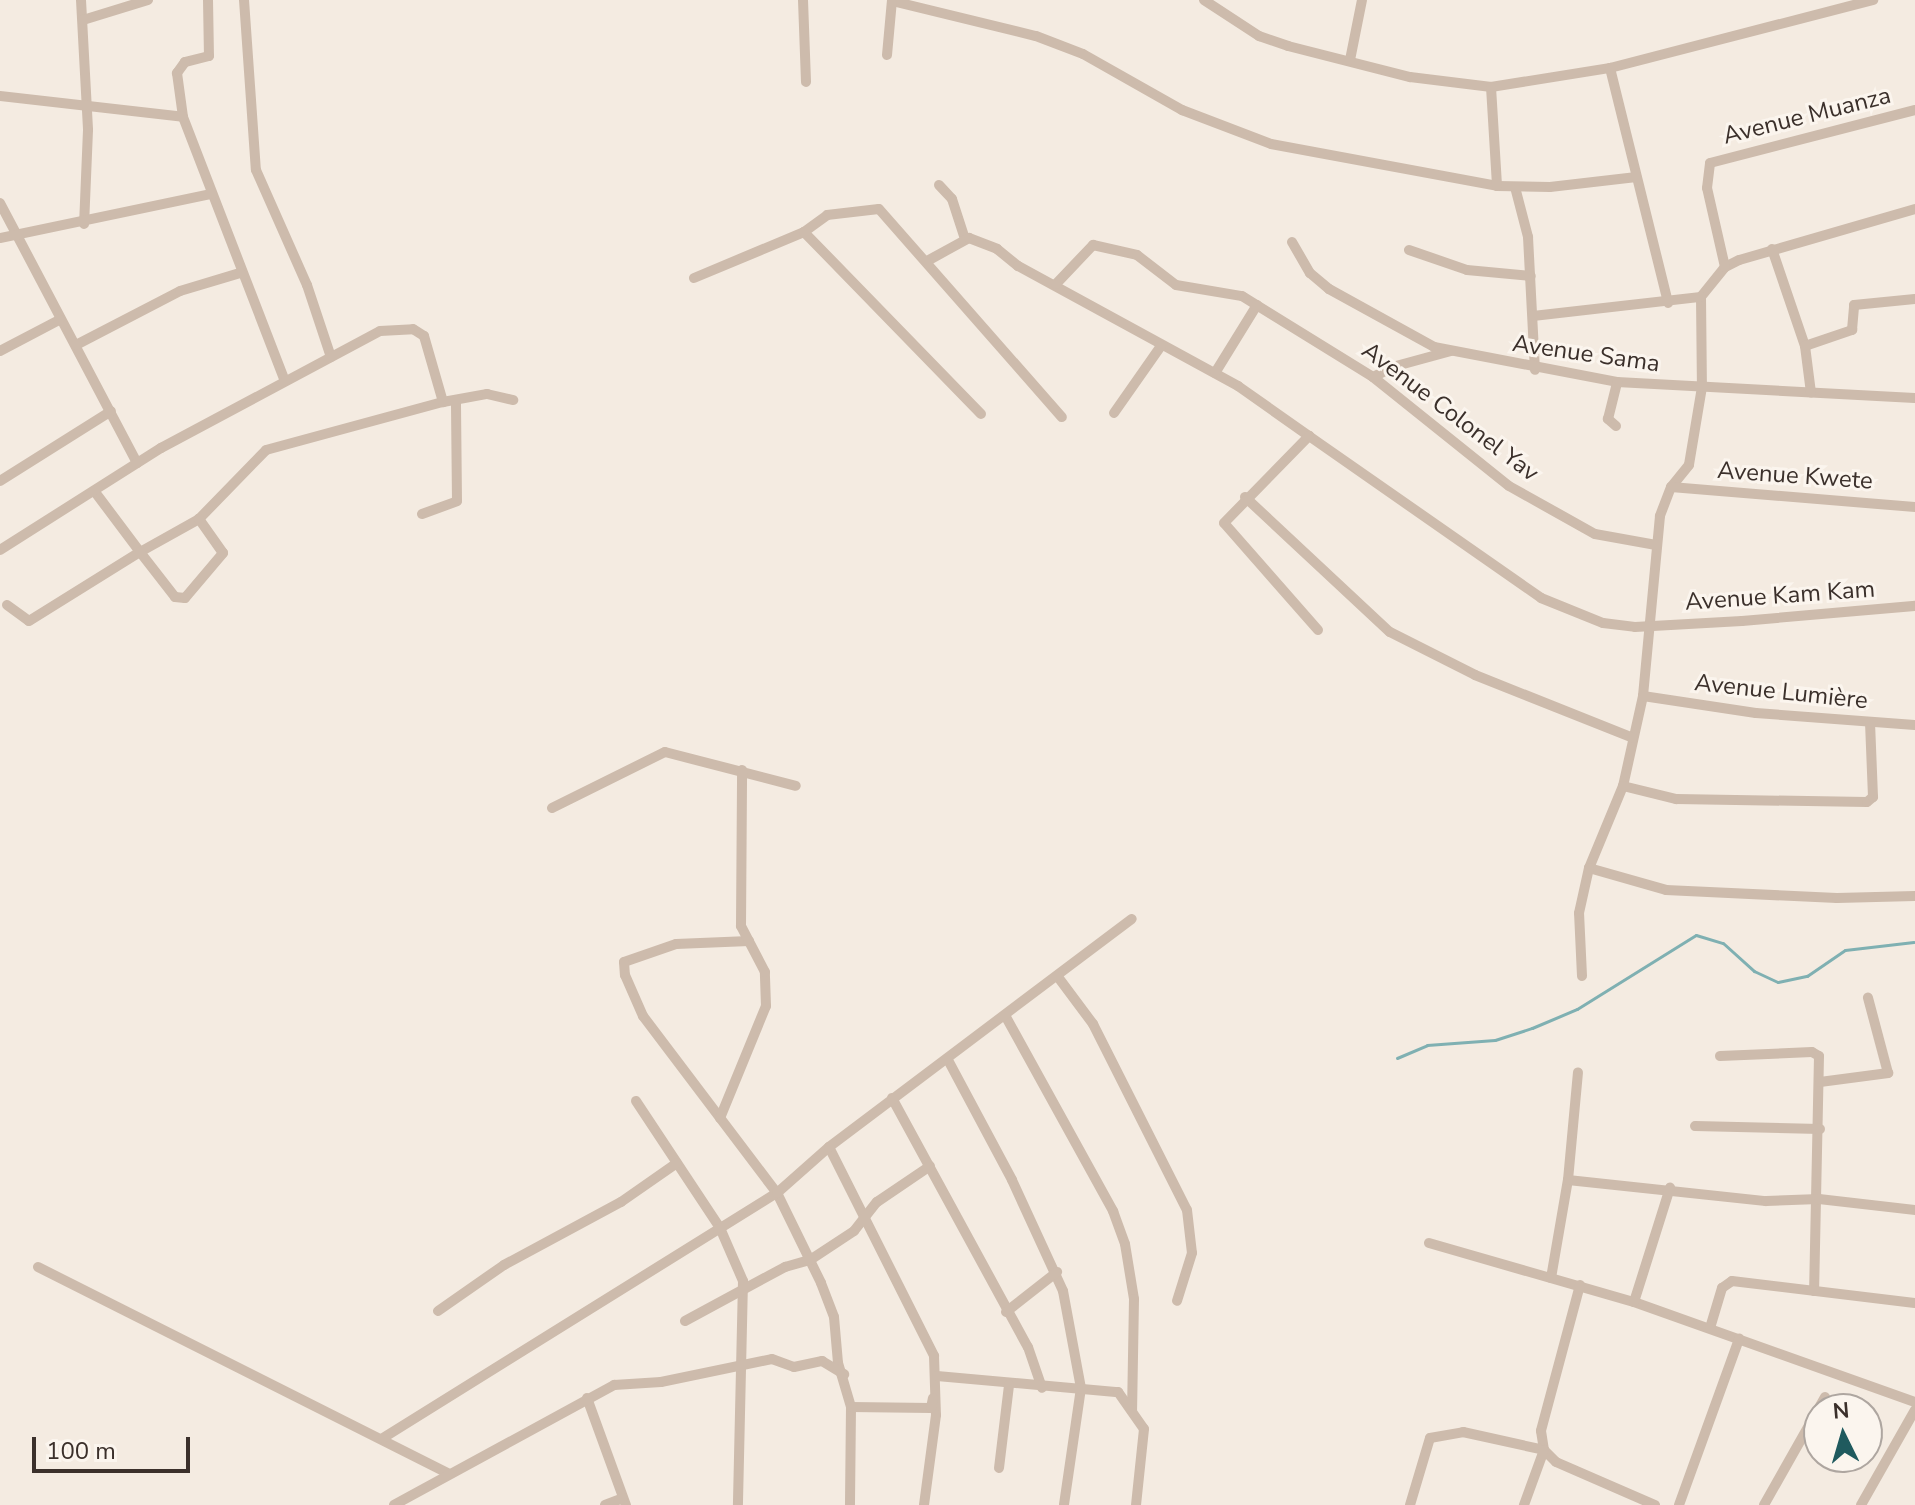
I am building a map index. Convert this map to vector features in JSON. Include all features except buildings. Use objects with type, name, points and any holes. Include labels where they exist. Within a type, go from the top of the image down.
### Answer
[{"type":"street","points":[[81,0],[87,106],[84,224]]},
{"type":"street","points":[[83,20],[148,0]]},
{"type":"street","points":[[208,0],[209,56],[185,62],[177,73],[183,117],[240,273],[284,379]]},
{"type":"street","points":[[244,0],[256,170],[307,285],[331,357]]},
{"type":"street","points":[[803,0],[806,82]]},
{"type":"street","points":[[887,55],[892,0],[1036,36],[1083,54],[1182,110],[1271,144],[1497,186],[1636,177]]},
{"type":"street","points":[[1204,0],[1259,36],[1410,77],[1491,87],[1610,68],[1873,0]]},
{"type":"street","points":[[1350,60],[1362,0]]},
{"type":"street","points":[[1610,68],[1668,303]]},
{"type":"street","points":[[1491,87],[1497,186]]},
{"type":"street","points":[[0,96],[183,117]]},
{"type":"street","name":"Avenue Muanza","points":[[1725,267],[1707,188],[1710,163],[1915,110]]},
{"type":"street","points":[[929,260],[965,239],[952,199],[939,185]]},
{"type":"street","points":[[1515,187],[1531,276],[1535,370]]},
{"type":"street","points":[[0,238],[84,224],[211,194]]},
{"type":"street","points":[[0,203],[137,463]]},
{"type":"street","points":[[694,278],[804,232],[827,215],[871,206],[929,260],[1062,417]]},
{"type":"street","points":[[1582,976],[1579,913],[1589,868],[1623,786],[1643,696],[1656,545],[1671,487],[1689,465],[1702,387],[1701,297],[1725,267],[1772,249],[1915,209]]},
{"type":"street","points":[[804,232],[981,414]]},
{"type":"street","name":"Avenue Kam Kam","points":[[965,239],[997,249],[1161,346],[1215,373],[1541,598],[1603,623],[1648,624],[1915,606]]},
{"type":"street","name":"Avenue Sama","points":[[1292,242],[1310,273],[1329,289],[1404,335],[1451,351],[1535,370],[1617,382],[1915,398]]},
{"type":"street","name":"Avenue Colonel Yav","points":[[1056,284],[1093,245],[1137,255],[1176,285],[1228,291],[1257,305],[1373,377],[1509,486],[1595,534],[1656,545]]},
{"type":"street","points":[[1772,249],[1805,346],[1811,393]]},
{"type":"street","points":[[1409,250],[1467,270],[1531,276]]},
{"type":"street","points":[[76,345],[180,291],[240,273]]},
{"type":"street","points":[[1533,316],[1701,297]]},
{"type":"street","points":[[1805,346],[1852,330],[1854,305],[1915,299]]},
{"type":"street","points":[[1215,373],[1257,305]]},
{"type":"street","points":[[0,351],[59,320]]},
{"type":"street","points":[[0,550],[137,463],[284,379],[380,331],[413,329],[427,341],[443,402]]},
{"type":"street","points":[[1114,413],[1161,346]]},
{"type":"street","points":[[1373,377],[1396,366],[1451,351]]},
{"type":"street","points":[[1616,426],[1608,419],[1617,382]]},
{"type":"street","points":[[7,605],[29,621],[199,519],[266,450],[443,402],[498,394],[513,400]]},
{"type":"street","points":[[422,514],[457,501],[456,400]]},
{"type":"street","points":[[0,481],[111,411]]},
{"type":"street","points":[[1309,436],[1245,497],[1224,523],[1318,630]]},
{"type":"street","name":"Avenue Kwete","points":[[1671,487],[1915,507]]},
{"type":"street","points":[[95,492],[175,597],[185,598],[223,556],[199,519]]},
{"type":"street","points":[[1245,497],[1390,632],[1475,675],[1633,738]]},
{"type":"street","name":"Avenue Lumière","points":[[1643,696],[1756,713],[1915,725]]},
{"type":"street","points":[[1623,786],[1676,799],[1867,802],[1873,797],[1870,722]]},
{"type":"street","points":[[552,808],[662,753],[742,770],[796,786]]},
{"type":"street","points":[[720,1118],[766,1006],[765,972],[741,926],[738,879],[742,770]]},
{"type":"street","points":[[1589,868],[1666,890],[1837,898],[1915,896]]},
{"type":"street","points":[[383,1438],[777,1193],[892,1098],[1006,1017],[1132,919]]},
{"type":"street","points":[[749,941],[676,944],[624,962],[643,1016],[777,1193],[834,1317],[851,1407],[850,1505]]},
{"type":"street","points":[[1058,977],[1093,1024],[1187,1210],[1192,1253],[1177,1301]]},
{"type":"street","points":[[1820,1082],[1888,1073],[1868,998]]},
{"type":"street","points":[[1006,1017],[1122,1236],[1134,1299],[1132,1411]]},
{"type":"street","points":[[1720,1056],[1812,1052],[1819,1056],[1819,1199],[1814,1291]]},
{"type":"street","points":[[948,1060],[1057,1272],[1081,1388],[1064,1505]]},
{"type":"street","points":[[1551,1278],[1568,1180],[1578,1072]]},
{"type":"street","points":[[892,1098],[1006,1312],[1028,1347],[1042,1388]]},
{"type":"street","points":[[636,1101],[720,1228],[745,1289],[738,1505]]},
{"type":"street","points":[[1695,1126],[1820,1129]]},
{"type":"street","points":[[829,1147],[927,1337],[937,1376],[924,1505]]},
{"type":"street","points":[[438,1311],[504,1265],[621,1202],[677,1163]]},
{"type":"street","points":[[685,1321],[745,1289],[810,1260],[854,1231],[866,1215],[930,1166]]},
{"type":"street","points":[[1568,1180],[1670,1188],[1766,1201],[1819,1199],[1915,1210]]},
{"type":"street","points":[[1634,1302],[1670,1188]]},
{"type":"street","points":[[1429,1243],[1634,1302],[1915,1402]]},
{"type":"street","points":[[38,1267],[383,1438],[449,1474]]},
{"type":"street","points":[[1006,1312],[1057,1272]]},
{"type":"street","points":[[1710,1328],[1722,1288],[1732,1281],[1915,1303]]},
{"type":"street","points":[[1524,1505],[1544,1450],[1541,1431],[1580,1285]]},
{"type":"street","points":[[1679,1505],[1739,1339]]},
{"type":"street","points":[[394,1505],[411,1500],[449,1474],[614,1385],[661,1382],[772,1359],[794,1367],[822,1361],[844,1374]]},
{"type":"street","points":[[937,1376],[1042,1388],[1113,1390],[1132,1411],[1145,1436],[1136,1505]]},
{"type":"street","points":[[851,1407],[931,1408],[937,1376]]},
{"type":"street","points":[[999,1468],[1009,1385]]},
{"type":"street","points":[[587,1398],[624,1501],[605,1505]]},
{"type":"street","points":[[1861,1505],[1915,1410]]},
{"type":"street","points":[[1410,1505],[1430,1438],[1463,1432],[1544,1450],[1556,1462],[1650,1504]]},
{"type":"street","points":[[1764,1505],[1803,1436]]},
{"type":"waterway","points":[[1397,1058],[1427,1045],[1495,1040],[1532,1028],[1577,1009],[1696,935],[1723,943],[1754,971],[1778,982],[1807,976],[1845,950],[1914,942]]}]
